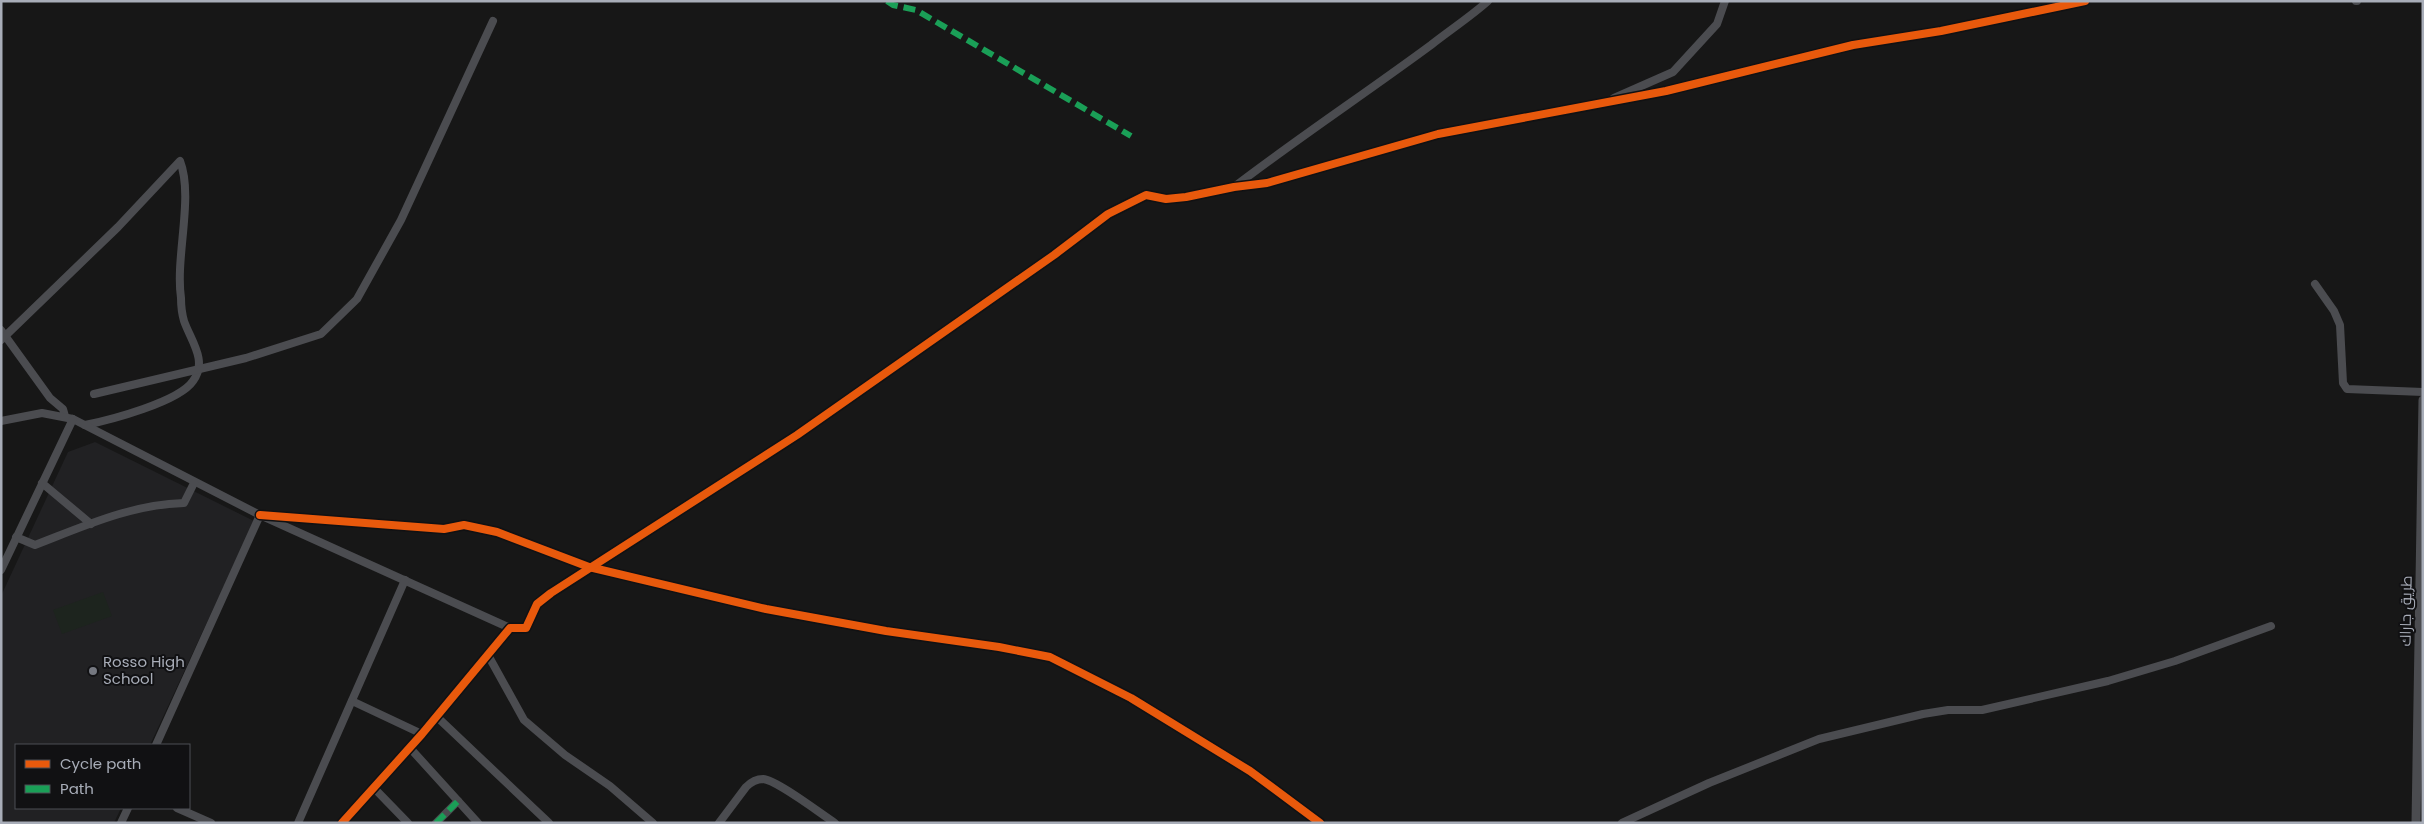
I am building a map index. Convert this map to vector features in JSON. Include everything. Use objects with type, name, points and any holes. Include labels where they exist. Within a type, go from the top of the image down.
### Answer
[{"type":"street","points":[[1234,187],[1290,144],[1307,135],[1376,86],[1488,1]]},
{"type":"street","points":[[1602,103],[1673,72],[1717,24],[1724,1]]},
{"type":"street","points":[[2050,1],[2058,8]]},
{"type":"street","points":[[1,421],[35,413],[69,417],[194,483],[260,515],[510,628],[526,628],[537,604],[588,566],[797,435],[1054,256],[1108,214],[1146,195],[1166,199],[1267,183],[1438,134],[1666,91],[1854,45],[2058,8],[2085,1]]},
{"type":"street","points":[[94,394],[246,358],[321,334],[357,300],[401,220],[493,21]]},
{"type":"street","points":[[69,417],[50,398],[3,335],[118,227],[180,161],[184,172],[184,196],[178,281],[183,319],[198,354],[200,368],[192,383],[152,406],[113,420],[84,425]]},
{"type":"street","points":[[2315,284],[2334,311],[2340,325],[2343,383],[2347,389],[2423,392]]},
{"type":"street","name":"طريق جاراك","points":[[2416,823],[2420,733],[2423,400]]},
{"type":"street","points":[[1,570],[42,482],[69,417]]},
{"type":"street","points":[[42,482],[91,524]]},
{"type":"street","points":[[16,537],[35,546],[91,524],[160,503],[184,503],[194,483]]},
{"type":"street","points":[[260,515],[444,529],[464,525],[497,532],[588,566],[766,609],[886,631],[999,647],[1050,657],[1148,709],[1250,772],[1320,823]]},
{"type":"street","points":[[156,744],[260,515]]},
{"type":"street","points":[[298,823],[405,580]]},
{"type":"street","points":[[1622,823],[1709,783],[1819,739],[1923,714],[1948,710],[1982,710],[2108,681],[2175,661],[2270,626]]},
{"type":"street","points":[[342,823],[410,748],[510,628]]},
{"type":"street","points":[[488,655],[524,720],[565,755],[610,786],[653,823]]},
{"type":"street","points":[[352,701],[422,734]]},
{"type":"street","points":[[436,716],[549,823]]},
{"type":"street","points":[[410,748],[478,823]]},
{"type":"street","points":[[719,823],[751,782],[764,779],[771,780],[835,823]]},
{"type":"street","points":[[373,787],[408,823]]},
{"type":"street","points":[[436,823],[458,801]]},
{"type":"street","points":[[121,823],[128,809]]},
{"type":"street","points":[[179,809],[212,823]]},
{"type":"shaded area","name":"Rosso High School","points":[[95,442],[254,521],[150,744],[15,744],[15,809],[121,809],[114,823],[1,823],[1,596],[68,452]]},
{"type":"shaded area","points":[[103,592],[112,616],[62,634],[53,610]]},
{"type":"marked path","points":[[887,1],[893,5],[916,10],[1131,136]]},
{"type":"marked path","points":[[436,823],[458,801]]},
{"type":"cycle path","points":[[342,823],[422,734],[510,628],[526,628],[537,604],[551,593],[797,435],[1054,255],[1108,214],[1146,195],[1166,199],[1267,183],[1438,134],[1666,91],[1853,45],[1941,31],[2085,1]]},
{"type":"cycle path","points":[[260,515],[444,529],[464,525],[497,532],[589,567],[766,609],[886,631],[999,647],[1050,657],[1131,698],[1250,771],[1320,823]]},
{"type":"place","name":"Rosso High School","points":[[93,671]]}]
